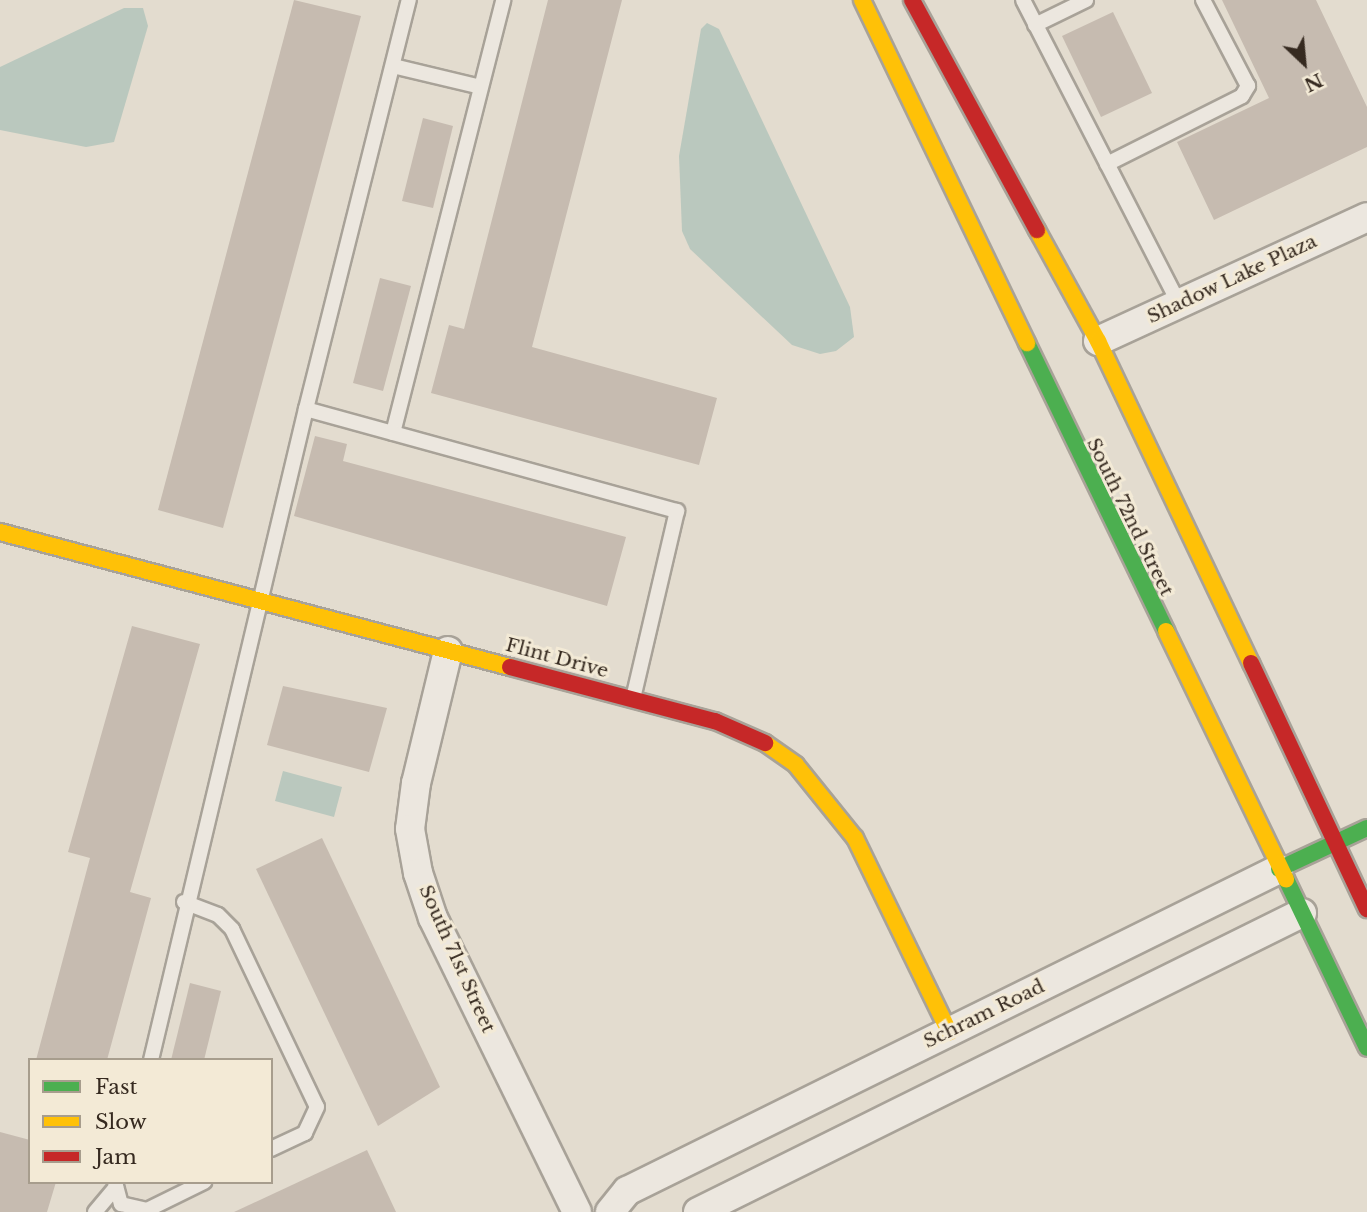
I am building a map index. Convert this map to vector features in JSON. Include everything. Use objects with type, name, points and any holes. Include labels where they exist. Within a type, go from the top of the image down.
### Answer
[{"type":"street","name":"South 72nd Street","points":[[862,0],[1279,869],[1320,905],[1367,1048]]},
{"type":"street","points":[[912,0],[1098,341],[1335,844],[1362,885],[1367,909]]},
{"type":"street","name":"Shadow Lake Plaza","points":[[1098,341],[1367,217]]},
{"type":"street","name":"Flint Drive","points":[[0,532],[632,699],[759,738],[796,765],[855,838],[949,1032]]},
{"type":"street","name":"South 71st Street","points":[[448,651],[416,783],[410,829],[418,873],[433,918],[576,1212]]},
{"type":"street","name":"Schram Road","points":[[610,1212],[627,1191],[1367,828]]},
{"type":"street","points":[[698,1212],[1362,885]]},
{"type":"lane","points":[[151,1058],[184,902],[409,0]]},
{"type":"lane","points":[[393,433],[503,0]]},
{"type":"lane","points":[[1023,0],[1179,304]]},
{"type":"lane","points":[[1035,25],[1086,0]]},
{"type":"lane","points":[[1107,164],[1242,96],[1248,86],[1203,0]]},
{"type":"lane","points":[[393,66],[481,87]]},
{"type":"lane","points":[[306,409],[677,511],[632,699]]},
{"type":"lane","points":[[184,902],[218,915],[232,929],[317,1107],[305,1133],[273,1148]]},
{"type":"lane","points":[[116,1185],[121,1204],[147,1210],[200,1184]]},
{"type":"lane","points":[[95,1212],[116,1185]]},
{"type":"shaded area","points":[[124,8],[143,8],[148,26],[114,142],[86,147],[0,130],[0,67]]},
{"type":"shaded area","points":[[707,23],[719,29],[850,307],[854,337],[836,351],[820,354],[792,345],[690,249],[682,231],[679,156],[701,29]]},
{"type":"shaded area","points":[[283,771],[342,787],[334,817],[275,801]]},
{"type":"building","points":[[294,0],[361,16],[223,528],[158,510]]},
{"type":"building","points":[[548,0],[622,0],[532,347],[717,398],[699,465],[431,393],[449,325],[464,329]]},
{"type":"building","points":[[1222,0],[1316,0],[1367,107],[1367,147],[1214,220],[1177,142],[1269,98]]},
{"type":"building","points":[[1113,12],[1152,93],[1101,117],[1062,36]]},
{"type":"building","points":[[423,118],[453,126],[433,208],[402,201]]},
{"type":"building","points":[[380,278],[411,286],[383,391],[353,383]]},
{"type":"building","points":[[315,436],[347,444],[343,461],[626,537],[607,606],[294,516]]},
{"type":"building","points":[[132,626],[200,644],[130,892],[151,898],[108,1058],[37,1058],[90,858],[68,852]]},
{"type":"building","points":[[283,686],[387,708],[369,772],[267,745]]},
{"type":"building","points":[[322,838],[440,1087],[378,1126],[256,869]]},
{"type":"building","points":[[190,983],[221,991],[204,1058],[171,1058]]},
{"type":"building","points":[[0,1132],[28,1139],[28,1184],[55,1184],[47,1212],[0,1212]]},
{"type":"building","points":[[367,1150],[396,1212],[234,1212]]},
{"type":"traffic: fast","points":[[1027,343],[1166,631]]},
{"type":"traffic: fast","points":[[1279,869],[1367,828]]},
{"type":"traffic: fast","points":[[1286,879],[1367,1048]]},
{"type":"traffic: slow","points":[[862,0],[1027,343]]},
{"type":"traffic: slow","points":[[1037,230],[1098,341],[1251,663]]},
{"type":"traffic: slow","points":[[0,532],[510,667]]},
{"type":"traffic: slow","points":[[1166,631],[1286,879]]},
{"type":"traffic: slow","points":[[765,743],[796,765],[855,838],[949,1032]]},
{"type":"traffic: jam","points":[[912,0],[1037,230]]},
{"type":"traffic: jam","points":[[1251,663],[1367,909]]},
{"type":"traffic: jam","points":[[510,667],[715,721],[765,743]]}]
